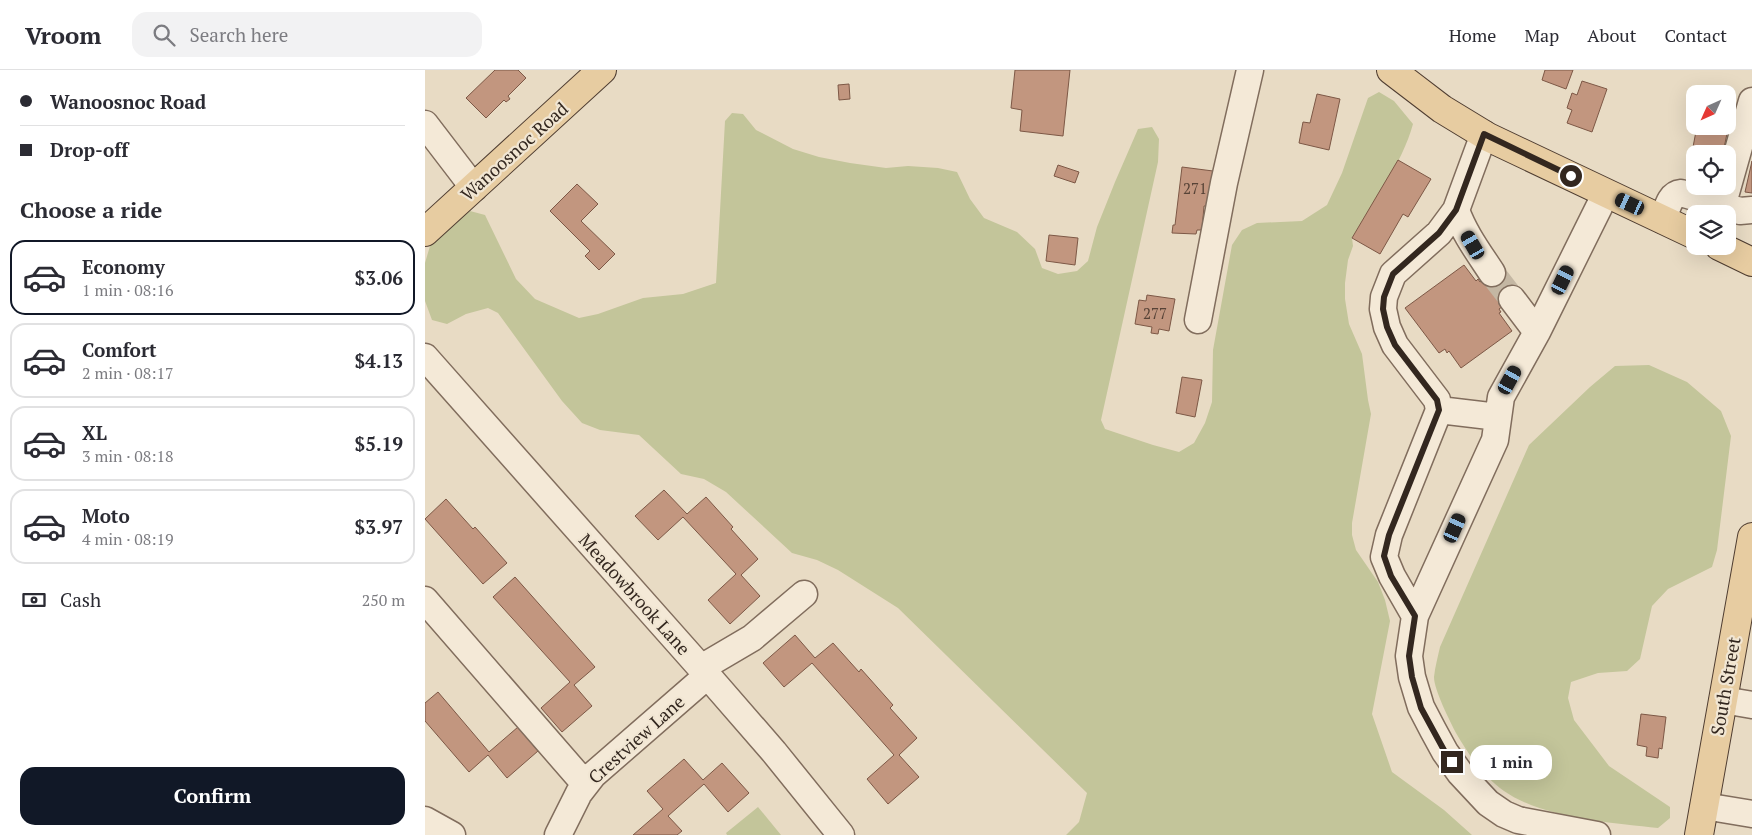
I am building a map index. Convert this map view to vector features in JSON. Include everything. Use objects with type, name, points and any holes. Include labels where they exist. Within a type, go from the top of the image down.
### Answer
[{"type":"main road","name":"Wanoosnoc Road","points":[[425,232],[602,70]]},
{"type":"main road","points":[[1391,70],[1442,109],[1484,134],[1686,231]]},
{"type":"main road","points":[[1736,254],[1752,262]]},
{"type":"main road","name":"South Street","points":[[1699,835],[1723,700],[1744,627],[1752,537]]},
{"type":"street","points":[[1198,320],[1224,183],[1250,70]]},
{"type":"street","points":[[1722,205],[1752,101]]},
{"type":"street","points":[[425,124],[474,188]]},
{"type":"street","points":[[1415,616],[1391,576],[1384,556],[1389,535],[1439,410],[1437,400],[1395,345],[1387,327],[1383,309],[1384,297],[1393,274],[1439,233],[1456,210],[1484,134]]},
{"type":"street","points":[[1597,835],[1547,830],[1504,814],[1488,803],[1460,773],[1445,752],[1421,708],[1412,677],[1409,656],[1415,616],[1495,440],[1501,397],[1537,332],[1606,193]]},
{"type":"street","points":[[1663,220],[1672,197],[1677,193],[1709,205]]},
{"type":"street","points":[[1456,210],[1473,245],[1493,273]]},
{"type":"street","points":[[1736,211],[1752,210]]},
{"type":"street","points":[[1512,300],[1537,332]]},
{"type":"street","name":"Meadowbrook Lane","points":[[425,358],[780,759],[841,835]]},
{"type":"street","points":[[1439,410],[1498,417]]},
{"type":"street","name":"Crestview Lane","points":[[558,835],[585,784],[593,775],[704,672],[752,638],[804,594]]},
{"type":"street","points":[[425,600],[585,784]]},
{"type":"street","points":[[1723,700],[1752,705]]},
{"type":"street","points":[[1704,806],[1752,814]]},
{"type":"street","points":[[425,820],[451,835]]},
{"type":"green space","points":[[1379,92],[1394,101],[1413,124],[1402,154],[1352,238],[1353,246],[1348,260],[1345,283],[1345,299],[1349,324],[1362,354],[1371,414],[1352,523],[1352,535],[1356,550],[1378,582],[1390,621],[1372,714],[1392,772],[1444,810],[1472,835],[1066,835],[1079,822],[1087,793],[898,608],[838,570],[817,560],[792,553],[726,492],[704,479],[681,474],[639,435],[600,430],[582,423],[562,401],[498,313],[488,308],[466,314],[447,324],[432,320],[425,301],[425,263],[430,246],[451,225],[470,211],[485,215],[516,279],[535,299],[579,318],[598,314],[643,298],[683,294],[716,283],[725,121],[732,113],[743,114],[756,130],[793,149],[819,157],[886,168],[908,166],[938,168],[957,172],[970,199],[984,218],[1017,232],[1035,249],[1042,268],[1058,274],[1077,271],[1088,261],[1097,227],[1138,129],[1152,127],[1159,139],[1158,162],[1101,420],[1105,429],[1179,452],[1194,443],[1205,423],[1212,402],[1213,350],[1232,245],[1242,230],[1257,223],[1302,221],[1327,205],[1342,173],[1368,98]]},
{"type":"green space","points":[[1649,365],[1687,382],[1721,411],[1731,436],[1717,550],[1712,567],[1668,589],[1652,606],[1640,659],[1627,671],[1598,673],[1571,682],[1568,698],[1574,720],[1609,766],[1670,807],[1670,818],[1658,828],[1578,818],[1557,813],[1520,800],[1504,791],[1483,772],[1456,733],[1437,690],[1434,677],[1440,647],[1529,445],[1615,366]]},
{"type":"green space","points":[[758,807],[781,835],[727,835],[726,833]]},
{"type":"building","points":[[495,70],[518,70],[526,78],[508,96],[510,99],[506,102],[504,100],[486,118],[466,98]]},
{"type":"building","points":[[1015,70],[1070,70],[1063,136],[1020,131],[1022,110],[1011,108]]},
{"type":"building","points":[[1545,70],[1573,70],[1566,89],[1542,80]]},
{"type":"building","points":[[1582,81],[1607,89],[1592,132],[1567,123],[1572,110],[1567,108],[1572,93],[1577,95]]},
{"type":"building","points":[[849,84],[850,99],[839,100],[838,85]]},
{"type":"building","points":[[1317,94],[1340,99],[1329,150],[1299,143],[1303,122],[1310,123]]},
{"type":"building","points":[[1695,135],[1727,135],[1725,145],[1693,145]]},
{"type":"building","points":[[1398,160],[1431,179],[1408,217],[1403,214],[1380,254],[1352,238]]},
{"type":"building","points":[[1752,161],[1752,193],[1745,192]]},
{"type":"building","points":[[1058,165],[1079,172],[1075,183],[1054,176]]},
{"type":"building","points":[[1182,167],[1213,171],[1209,206],[1204,206],[1202,230],[1197,230],[1196,234],[1172,233],[1173,225],[1175,225]]},
{"type":"building","points":[[577,184],[598,204],[581,221],[615,254],[599,270],[585,256],[590,251],[550,211]]},
{"type":"building","points":[[1049,235],[1078,238],[1075,265],[1046,261]]},
{"type":"building","points":[[1464,265],[1476,281],[1478,279],[1480,282],[1502,267],[1521,293],[1499,309],[1501,312],[1499,313],[1512,331],[1461,368],[1449,351],[1447,353],[1445,349],[1439,353],[1405,308]]},
{"type":"building","points":[[1147,295],[1175,299],[1169,331],[1159,329],[1158,334],[1151,333],[1152,327],[1135,324],[1139,300],[1146,301]]},
{"type":"building","points":[[1182,377],[1202,380],[1195,417],[1176,413]]},
{"type":"building","points":[[664,490],[687,514],[706,497],[758,559],[741,575],[760,596],[730,624],[708,600],[736,574],[683,517],[658,540],[635,516]]},
{"type":"building","points":[[446,499],[473,529],[475,527],[507,563],[483,584],[425,519]]},
{"type":"building","points":[[515,577],[595,667],[574,685],[592,706],[562,732],[541,708],[570,682],[493,597]]},
{"type":"building","points":[[795,635],[815,658],[833,643],[859,672],[861,669],[893,705],[890,708],[917,738],[899,755],[919,777],[888,804],[867,779],[894,755],[812,663],[784,687],[763,663]]},
{"type":"building","points":[[438,692],[489,752],[518,727],[538,751],[507,778],[488,755],[469,772],[425,721],[425,703]]},
{"type":"building","points":[[1641,714],[1666,717],[1662,749],[1659,748],[1658,758],[1646,756],[1647,747],[1637,745]]},
{"type":"building","points":[[684,759],[703,780],[722,763],[749,793],[728,812],[704,784],[668,816],[682,831],[677,835],[633,835],[663,809],[647,791]]},
{"type":"tunnel","points":[[1492,273],[1512,299]]},
{"type":"route","points":[[1452,762],[1421,708],[1412,677],[1409,656],[1415,616],[1391,576],[1384,556],[1389,535],[1439,410],[1437,400],[1395,345],[1387,327],[1383,309],[1384,297],[1393,274],[1439,233],[1456,210],[1484,134],[1571,176]]}]
